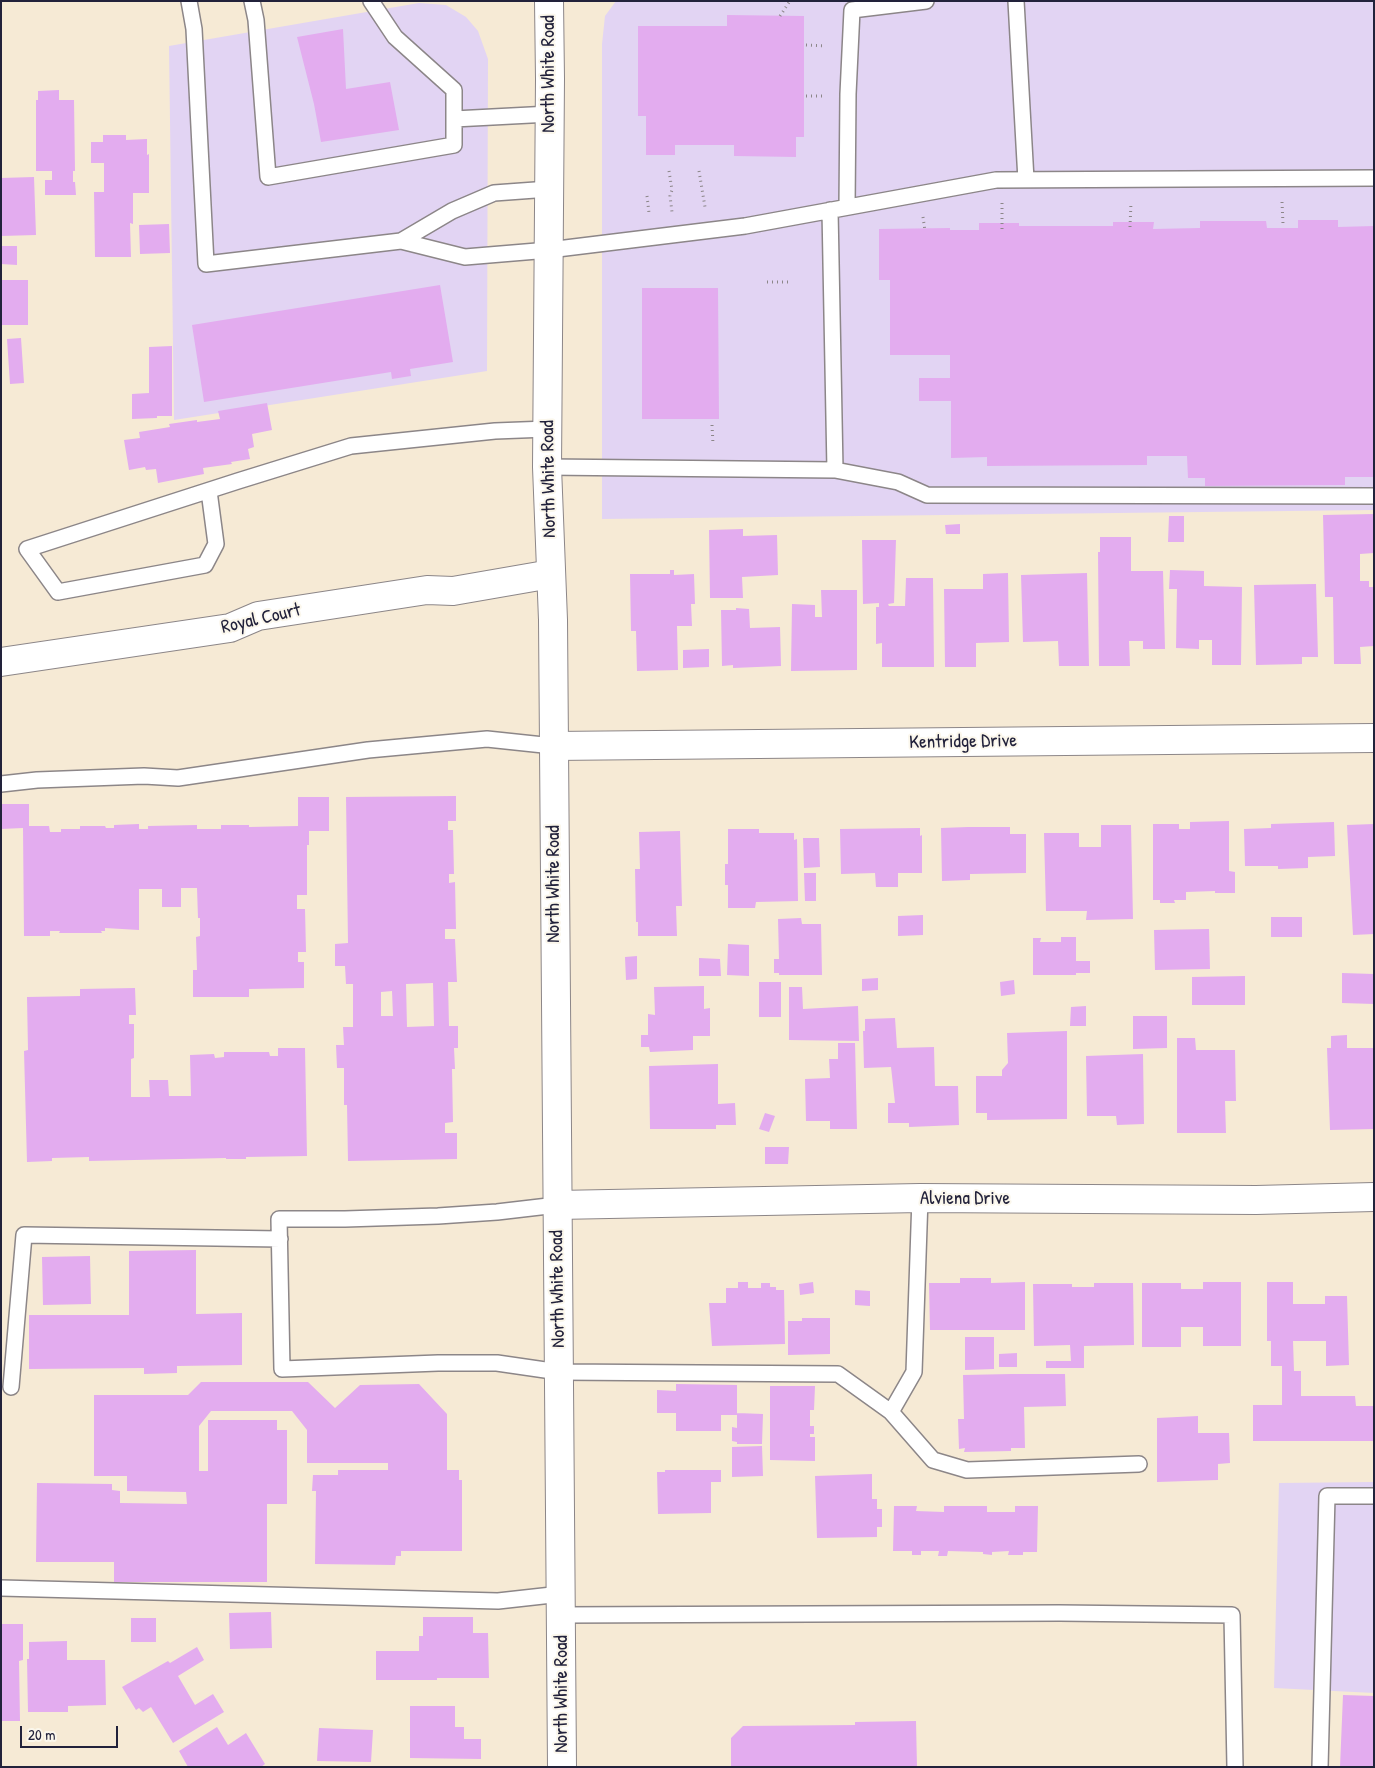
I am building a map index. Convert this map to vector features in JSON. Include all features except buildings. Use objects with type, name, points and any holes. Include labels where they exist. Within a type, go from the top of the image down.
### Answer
[{"type":"street","name":"North White Road","points":[[548,1],[550,114],[547,467],[553,620],[562,1767]]},
{"type":"street","name":"Royal Court","points":[[1,662],[230,628],[258,616],[427,590],[453,591],[551,574]]},
{"type":"street","name":"Kentridge Drive","points":[[553,746],[1374,738]]},
{"type":"street","name":"Alviena Drive","points":[[557,1205],[920,1198],[1256,1200],[1374,1196]]},
{"type":"lane","points":[[189,1],[194,29],[206,264],[402,241],[465,257],[549,250],[745,226],[996,180],[1374,178]]},
{"type":"lane","points":[[252,1],[256,20],[268,177],[454,145],[454,90],[395,38],[371,1]]},
{"type":"lane","points":[[847,207],[848,94],[852,10],[926,1]]},
{"type":"lane","points":[[1016,1],[1026,180]]},
{"type":"lane","points":[[454,118],[550,114]]},
{"type":"lane","points":[[402,241],[452,210],[494,193],[549,189]]},
{"type":"lane","points":[[830,210],[835,470]]},
{"type":"lane","points":[[209,491],[216,544],[205,565],[58,592],[27,549],[173,502],[351,446],[495,431],[547,429]]},
{"type":"lane","points":[[547,467],[835,470],[898,482],[927,495],[1374,496]]},
{"type":"lane","points":[[1,784],[37,780],[144,776],[178,778],[368,750],[487,739],[553,746]]},
{"type":"lane","points":[[891,1412],[914,1372],[920,1198]]},
{"type":"lane","points":[[557,1205],[438,1216],[279,1219],[282,1369],[438,1363],[497,1363],[559,1372],[838,1374],[891,1412],[933,1460],[967,1470],[1139,1464]]},
{"type":"lane","points":[[11,1387],[24,1235],[280,1238]]},
{"type":"lane","points":[[1320,1767],[1327,1496],[1374,1496]]},
{"type":"lane","points":[[1,1588],[561,1604],[1232,1615],[1235,1767]]},
{"type":"path","points":[[780,16],[790,1]]},
{"type":"path","points":[[806,96],[824,96]]},
{"type":"path","points":[[669,171],[672,190]]},
{"type":"path","points":[[699,171],[705,209]]},
{"type":"path","points":[[923,216],[925,231]]},
{"type":"path","points":[[767,282],[791,282]]},
{"type":"shaded area","points":[[616,1],[1374,1],[1374,510],[602,519],[602,44],[605,16]]},
{"type":"shaded area","points":[[419,3],[446,5],[466,17],[478,31],[488,59],[487,371],[174,420],[169,46]]},
{"type":"shaded area","points":[[1374,1482],[1374,1693],[1274,1688],[1279,1483]]}]
